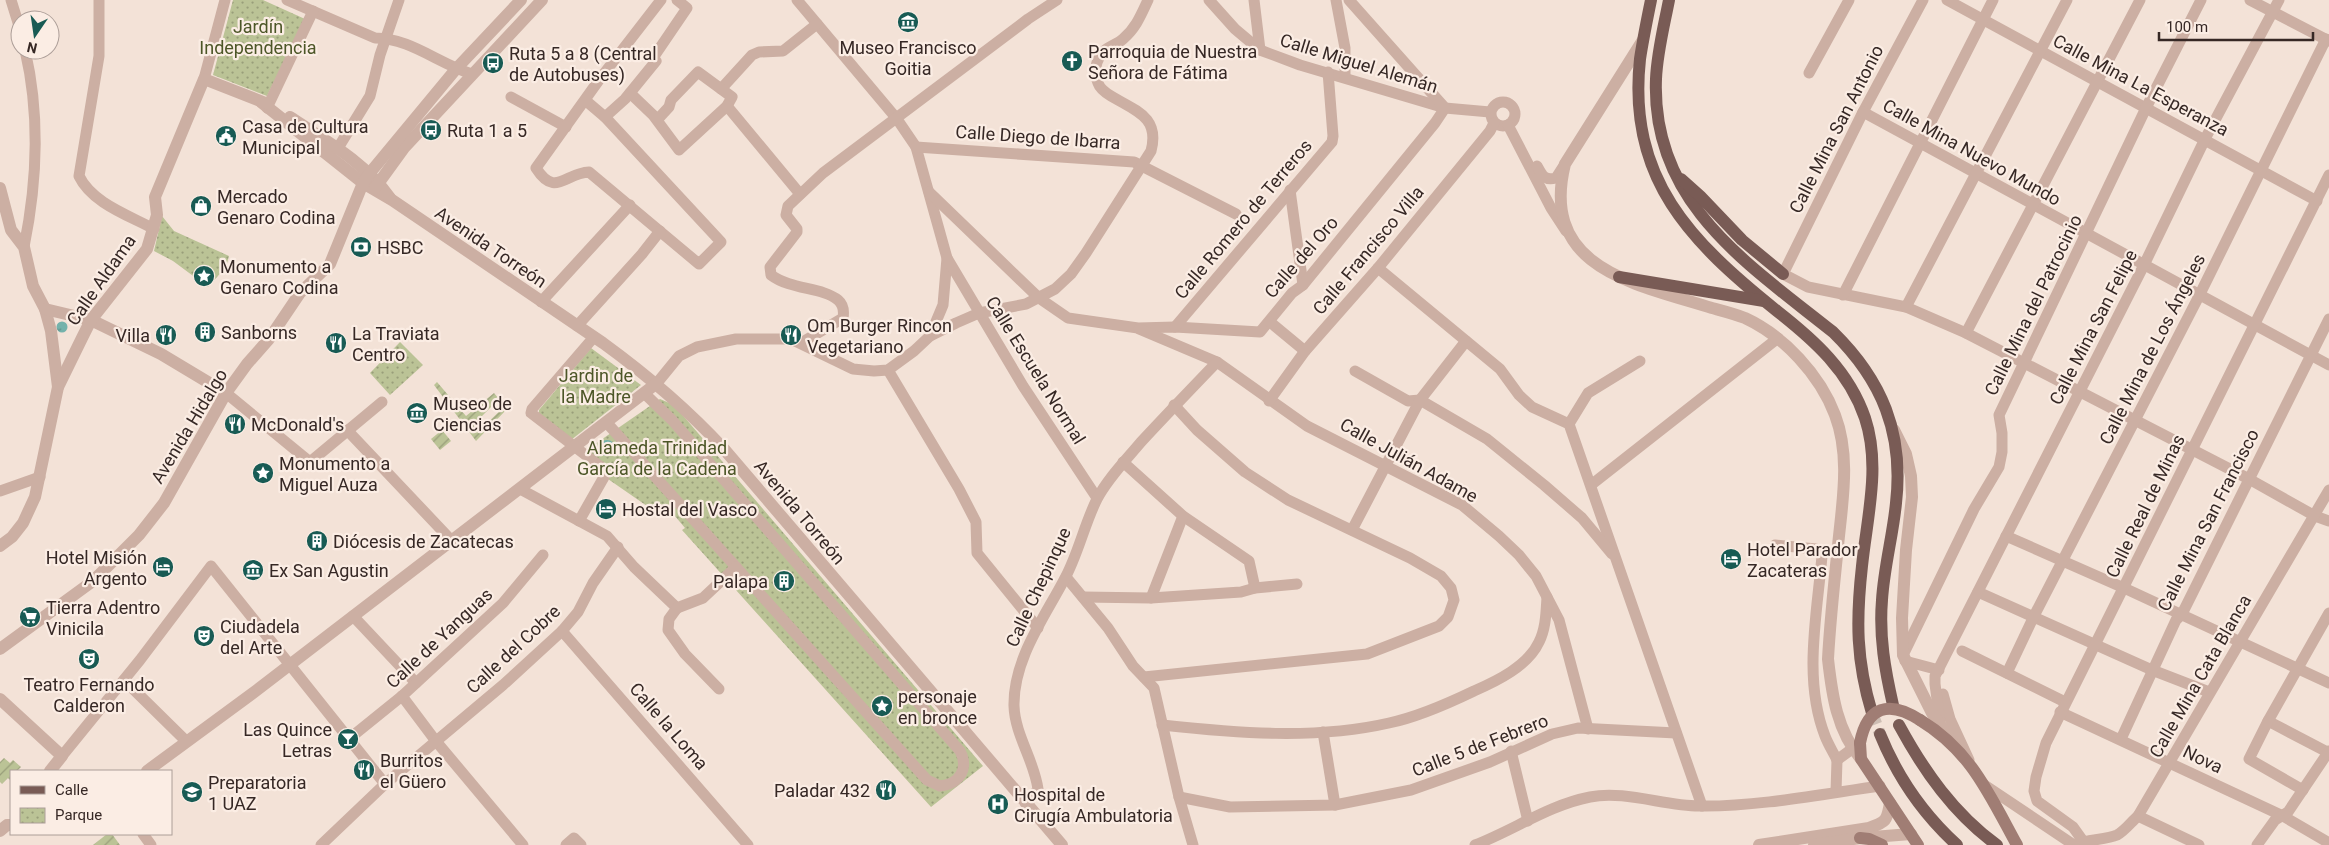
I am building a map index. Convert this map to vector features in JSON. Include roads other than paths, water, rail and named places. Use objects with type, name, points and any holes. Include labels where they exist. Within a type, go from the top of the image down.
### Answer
[{"type":"main road","points":[[1651,0],[1643,40],[1639,79],[1642,125],[1651,164],[1660,184],[1685,226],[1698,241],[1718,261],[1815,341],[1832,359],[1850,386],[1865,418],[1871,447],[1872,473],[1860,582],[1858,637],[1864,685],[1872,713]]},
{"type":"main road","points":[[1669,0],[1658,60],[1656,86],[1664,142],[1676,174],[1691,203],[1716,234],[1848,347],[1870,374],[1882,398],[1894,430],[1897,502],[1883,587],[1881,616],[1882,655],[1893,705]]},
{"type":"main road","points":[[1676,174],[1742,240],[1783,274]]},
{"type":"main road","points":[[1619,277],[1766,302]]},
{"type":"main road","points":[[1912,841],[1880,786],[1861,759],[1856,746],[1870,718],[1884,708],[1901,709],[1920,720],[1936,724],[1972,766],[2017,845]]},
{"type":"main road","points":[[1899,725],[1919,760],[1942,792],[1969,822],[1998,845]]},
{"type":"main road","points":[[1880,734],[1888,753],[1911,793],[1934,823],[1957,845]]},
{"type":"main road","points":[[1860,838],[1880,841]]},
{"type":"street","points":[[99,0],[99,56],[80,176],[85,187],[108,204],[154,229]]},
{"type":"street","points":[[225,0],[204,79],[266,105],[338,148],[371,182]]},
{"type":"street","points":[[287,0],[375,38],[386,38],[405,43],[456,69],[472,74]]},
{"type":"street","points":[[338,148],[370,96],[380,54],[399,0]]},
{"type":"street","points":[[371,182],[456,69],[520,0]]},
{"type":"street","points":[[371,182],[542,0]]},
{"type":"street","points":[[585,100],[605,117],[721,242],[699,264],[589,172],[578,174],[559,183],[548,181],[536,168],[585,100],[661,0]]},
{"type":"street","points":[[605,117],[630,93],[656,61],[653,58],[687,8],[677,0]]},
{"type":"street","points":[[797,0],[897,119],[916,147],[936,225],[947,258],[943,305],[930,336]]},
{"type":"street","points":[[800,344],[843,318],[844,310],[839,300],[828,295],[780,282],[771,276],[770,267],[796,236],[796,228],[786,215],[788,206],[823,174],[897,119],[1044,4],[1057,0]]},
{"type":"street","points":[[148,770],[520,489],[573,446],[645,394],[657,383],[679,356],[697,347],[720,341],[765,338],[791,339],[852,369],[888,370],[914,351],[930,336],[979,313],[1026,304],[1056,289],[1071,274],[1141,166],[1147,161],[1154,142],[1153,128],[1148,118],[1104,92],[1098,85],[1095,66],[1104,51],[1123,40],[1139,22],[1148,0]]},
{"type":"street","name":"Calle Miguel Alemán","points":[[1209,0],[1235,30],[1260,50],[1300,65],[1445,108],[1492,118]]},
{"type":"street","points":[[1254,0],[1260,50]]},
{"type":"street","points":[[1336,0],[1345,48],[1345,77]]},
{"type":"street","points":[[1349,0],[1445,108]]},
{"type":"street","points":[[1809,73],[1849,0]]},
{"type":"street","name":"Calle Mina San Antonio","points":[[1783,274],[1863,112],[1923,0]]},
{"type":"street","name":"Calle Mina La Esperanza","points":[[1947,0],[2317,201]]},
{"type":"street","points":[[1843,295],[1922,144],[1993,0]]},
{"type":"street","points":[[1906,307],[1977,175],[2066,0]]},
{"type":"street","points":[[1966,333],[2140,0]]},
{"type":"street","name":"Calle Mina del Patrocinio","points":[[1904,658],[1974,509],[1999,467],[2002,452],[2002,433],[1999,415],[2087,235],[2146,108],[2201,0]]},
{"type":"street","points":[[2250,0],[2327,40]]},
{"type":"street","name":"Calle Mina San Felipe","points":[[1936,724],[1934,684],[1936,676],[2081,391],[2205,139],[2279,0]]},
{"type":"street","points":[[266,105],[313,11]]},
{"type":"street","points":[[721,89],[752,54],[783,51],[818,24]]},
{"type":"street","points":[[1511,123],[1544,178],[1556,178],[1643,40]]},
{"type":"street","name":"Calle Mina de Los Ángeles","points":[[2007,673],[2034,616],[2064,562],[2200,296],[2260,170],[2327,40]]},
{"type":"street","points":[[0,546],[12,537],[23,523],[35,497],[58,387],[51,331],[45,309],[33,286],[24,247],[30,215],[34,167],[33,91],[27,60]]},
{"type":"street","points":[[630,93],[657,120],[679,150],[727,106],[732,97],[698,72],[671,100],[669,107],[657,120]]},
{"type":"street","name":"Calle Romero de Terreros","points":[[1175,327],[1332,142],[1328,72]]},
{"type":"street","name":"Calle Aldama","points":[[58,387],[91,320],[147,249],[157,215],[155,197],[204,79]]},
{"type":"street","points":[[511,97],[566,127]]},
{"type":"street","points":[[1511,123],[1502,126],[1492,118],[1498,103],[1506,102],[1514,110],[1511,123],[1551,208],[1579,250],[1594,263],[1619,277],[1745,318],[1778,338],[1815,378],[1835,415],[1842,442],[1845,472],[1828,659],[1838,716],[1856,746],[1838,760]]},
{"type":"street","points":[[266,105],[371,182]]},
{"type":"street","points":[[727,106],[800,194]]},
{"type":"street","name":"Calle del Oro","points":[[1138,328],[1175,327],[1260,332],[1292,293],[1303,285],[1435,123],[1445,108]]},
{"type":"street","name":"Calle Mina Nuevo Mundo","points":[[1863,112],[2329,365]]},
{"type":"street","name":"Calle Francisco Villa","points":[[1269,401],[1305,351],[1378,268],[1490,131],[1492,118]]},
{"type":"street","name":"Calle Diego de Ibarra","points":[[916,147],[1134,162],[1236,214]]},
{"type":"street","points":[[1565,164],[1560,185],[1560,209],[1569,236]]},
{"type":"street","name":"Calle Real de Minas","points":[[2077,843],[2073,827],[2037,800],[2034,791],[2040,760],[2063,707],[2096,645],[2329,175]]},
{"type":"street","name":"Avenida Torreón","points":[[371,182],[392,200],[594,337],[657,383],[686,410],[724,449],[1062,845]]},
{"type":"street","name":"Avenida Hidalgo","points":[[0,649],[93,580],[139,535],[164,504],[226,393],[247,364],[269,339],[300,293],[330,264],[371,182]]},
{"type":"street","points":[[0,188],[11,230],[24,247]]},
{"type":"street","points":[[1290,190],[1303,285]]},
{"type":"street","points":[[929,192],[1040,298],[1068,318],[1138,328]]},
{"type":"street","points":[[541,302],[630,206]]},
{"type":"street","points":[[577,326],[642,254],[660,231]]},
{"type":"street","name":"Calle Escuela Normal","points":[[947,258],[1023,386],[1097,498]]},
{"type":"street","points":[[1378,268],[1500,369],[1519,395],[1532,407],[1569,424],[1702,806]]},
{"type":"street","points":[[1783,274],[1808,287],[1906,307],[1966,333],[2024,361],[2249,479],[2315,516],[2329,521]]},
{"type":"street","points":[[45,309],[91,320],[161,354],[226,393],[310,462],[382,402]]},
{"type":"street","name":"Calle Mina San Francisco","points":[[2121,739],[2176,620],[2182,614],[2329,319]]},
{"type":"street","points":[[1270,322],[1305,351]]},
{"type":"street","name":"Calle Julián Adame","points":[[1138,328],[1217,362],[1269,401],[1307,426],[1462,505],[1479,519],[1519,555],[1536,576],[1547,596],[1559,620],[1588,729]]},
{"type":"street","points":[[580,521],[604,477],[605,470],[534,416],[532,409],[594,337]]},
{"type":"street","points":[[1591,485],[1778,338]]},
{"type":"street","points":[[1352,530],[1420,400],[1466,341]]},
{"type":"street","points":[[1569,424],[1588,393],[1640,361]]},
{"type":"street","points":[[1097,498],[1123,462],[1174,405],[1217,362]]},
{"type":"street","points":[[888,370],[960,489],[976,522],[977,553],[1038,628]]},
{"type":"street","points":[[1355,371],[1408,401],[1420,400],[1487,439],[1582,518],[1618,561]]},
{"type":"street","points":[[607,423],[927,780],[940,786],[957,780],[961,775],[964,764],[960,751],[667,413],[645,394]]},
{"type":"street","points":[[1144,677],[1367,654],[1444,623],[1454,600],[1451,588],[1442,576],[1410,558],[1288,500],[1244,472],[1197,430],[1174,405]]},
{"type":"street","points":[[347,430],[451,540]]},
{"type":"street","points":[[1894,430],[1906,454],[1911,476],[1912,497],[1906,550],[1902,618],[1904,658],[1932,712],[1936,724]]},
{"type":"street","points":[[1123,462],[1182,516],[1249,561],[1256,588]]},
{"type":"street","points":[[0,490],[40,477]]},
{"type":"street","points":[[520,489],[607,536],[634,567],[677,608]]},
{"type":"street","name":"Calle Mina Cata Blanca","points":[[2077,843],[2114,836],[2123,831],[2138,816],[2329,490]]},
{"type":"street","name":"Calle Chepinque","points":[[1026,805],[1038,789],[1036,778],[1016,724],[1014,704],[1019,676],[1028,647],[1066,577],[1097,498]]},
{"type":"street","points":[[1151,598],[1182,516]]},
{"type":"street","points":[[2006,536],[2182,614],[2329,683]]},
{"type":"street","points":[[1775,545],[1816,549],[1822,556],[1813,659],[1815,690],[1825,737],[1838,760],[1836,792]]},
{"type":"street","name":"Calle del Cobre","points":[[321,845],[385,784],[435,740],[504,685],[562,631],[578,612],[593,583],[618,547]]},
{"type":"street","name":"Calle de Yanguas","points":[[350,738],[402,696],[503,603],[543,555]]},
{"type":"street","points":[[51,770],[124,680],[211,566],[385,784]]},
{"type":"street","points":[[719,689],[686,654],[668,630],[669,620],[677,608],[703,598],[736,567]]},
{"type":"street","points":[[1066,577],[1108,628],[1133,666],[1154,688],[1179,797],[1193,845]]},
{"type":"street","points":[[1083,597],[1151,598],[1241,592],[1256,588],[1297,584]]},
{"type":"street","points":[[1978,592],[2152,670],[2209,692]]},
{"type":"street","points":[[1162,726],[1231,732],[1324,732],[1390,723],[1449,702],[1503,676],[1525,660],[1539,642],[1546,623],[1547,596]]},
{"type":"street","points":[[2303,790],[2249,759],[2329,612]]},
{"type":"street","points":[[353,616],[416,683]]},
{"type":"street","name":"Calle la Loma","points":[[562,631],[748,845]]},
{"type":"street","name":"Nova","points":[[1962,651],[2007,673],[2121,739],[2283,816],[2329,843]]},
{"type":"street","points":[[1904,658],[1939,670],[1944,702],[1956,735],[1972,766]]},
{"type":"street","points":[[124,680],[186,741]]},
{"type":"street","points":[[402,696],[435,740],[523,845]]},
{"type":"street","points":[[0,700],[62,756]]},
{"type":"street","points":[[2257,845],[2275,820],[2283,816],[2329,752],[2268,721]]},
{"type":"street","name":"Calle 5 de Febrero","points":[[1179,797],[1230,807],[1335,805],[1411,790],[1490,762],[1510,751],[1552,734],[1578,728],[1676,733]]},
{"type":"street","points":[[1324,732],[1335,805]]},
{"type":"street","points":[[1510,751],[1528,821]]},
{"type":"street","points":[[1983,784],[2019,810],[2077,843]]},
{"type":"street","points":[[1475,845],[1568,802],[1592,796],[1616,796],[1676,805],[1702,806],[1768,801],[1880,786]]},
{"type":"street","points":[[1759,845],[1869,828],[1883,823],[1890,803]]},
{"type":"street","points":[[2138,816],[2199,845]]},
{"type":"street","points":[[1814,845],[1860,838]]},
{"type":"street","points":[[1880,841],[1912,841]]},
{"type":"water","points":[[62,321],[68,327],[62,333],[56,327]]},
{"type":"water","points":[[607,440],[613,442],[615,448],[613,454],[607,456],[601,454],[599,448],[601,442]]},
{"type":"tunnel","points":[[1872,713],[1880,734]]},
{"type":"place","name":"Museo Francisco Goitia","points":[[908,22]]},
{"type":"place","name":"Parroquia de Nuestra Señora de Fátima","points":[[1072,61]]},
{"type":"place","name":"Ruta 5 a 8 (Central de Autobuses)","points":[[493,63]]},
{"type":"place","name":"Ruta 1 a 5","points":[[431,130]]},
{"type":"place","name":"Casa de Cultura Municipal","points":[[226,136]]},
{"type":"place","name":"Mercado Genaro Codina","points":[[201,206]]},
{"type":"place","name":"HSBC","points":[[361,247]]},
{"type":"place","name":"Monumento a Genaro Codina","points":[[204,276]]},
{"type":"place","name":"Sanborns","points":[[205,332]]},
{"type":"place","name":"Villa","points":[[166,335]]},
{"type":"place","name":"Om Burger Rincon Vegetariano","points":[[791,335]]},
{"type":"place","name":"La Traviata Centro","points":[[336,343]]},
{"type":"place","name":"Museo de Ciencias","points":[[417,413]]},
{"type":"place","name":"McDonald's","points":[[235,424]]},
{"type":"place","name":"Monumento a Miguel Auza","points":[[263,473]]},
{"type":"place","name":"Hostal del Vasco","points":[[606,509]]},
{"type":"place","name":"Diócesis de Zacatecas","points":[[317,541]]},
{"type":"place","name":"Hotel Parador Zacateras","points":[[1731,559]]},
{"type":"place","name":"Hotel Misión Argento","points":[[163,567]]},
{"type":"place","name":"Ex San Agustin","points":[[253,570]]},
{"type":"place","name":"Palapa","points":[[784,581]]},
{"type":"place","name":"Tierra Adentro Vinicila","points":[[30,617]]},
{"type":"place","name":"Ciudadela del Arte","points":[[204,636]]},
{"type":"place","name":"Teatro Fernando Calderon","points":[[89,659]]},
{"type":"place","name":"personaje en bronce","points":[[882,706]]},
{"type":"place","name":"Las Quince Letras","points":[[348,739]]},
{"type":"place","name":"Burritos el Güero","points":[[364,770]]},
{"type":"place","name":"Paladar 432","points":[[886,790]]},
{"type":"place","name":"Preparatoria 1 UAZ","points":[[192,792]]},
{"type":"place","name":"Hospital de Cirugía Ambulatoria","points":[[998,804]]},
{"type":"park label","name":"Jardín Independencia","points":[[258,36]]},
{"type":"park label","name":"Jardin de la Madre","points":[[596,385]]},
{"type":"park label","name":"Alameda Trinidad García de la Cadena","points":[[657,457]]}]
